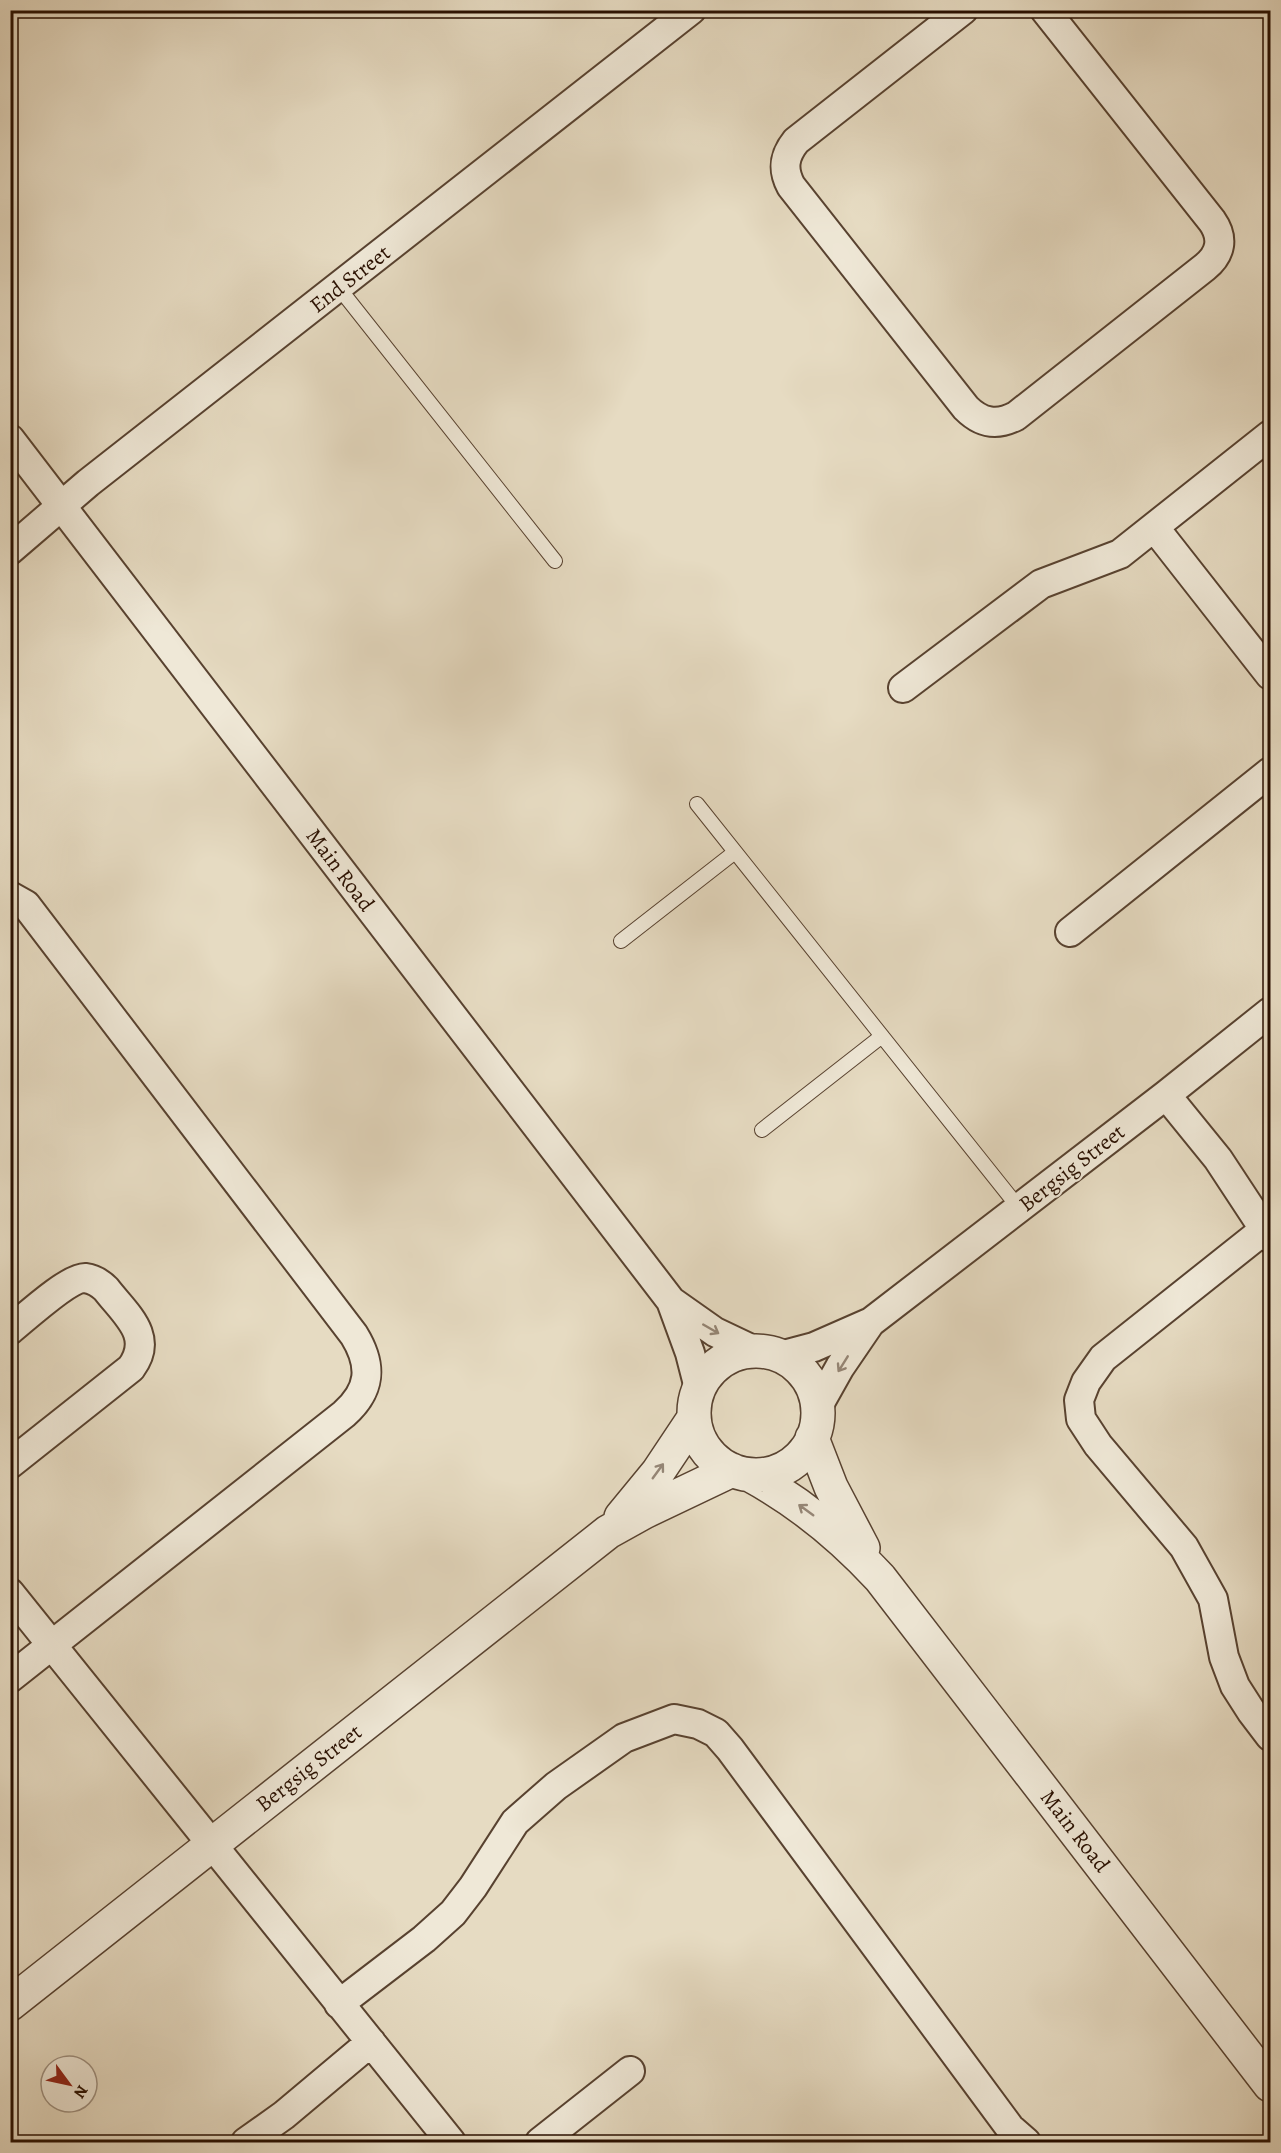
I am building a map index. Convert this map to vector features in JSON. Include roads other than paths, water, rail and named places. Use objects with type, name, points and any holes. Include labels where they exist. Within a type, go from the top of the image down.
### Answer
[{"type":"street","name":"End Street","points":[[10,550],[88,483],[691,10]]},
{"type":"street","points":[[963,10],[796,141],[786,157],[785,167],[786,177],[791,186],[966,408],[987,422],[997,423],[1016,416],[1205,267],[1218,252],[1220,243],[1217,227],[1045,10]]},
{"type":"street","points":[[903,688],[1041,584],[1120,554],[1270,435]]},
{"type":"street","name":"Main Road","points":[[10,439],[671,1301],[687,1344],[696,1403]]},
{"type":"street","points":[[1154,527],[1270,675]]},
{"type":"street","points":[[1070,932],[1270,772]]},
{"type":"street","points":[[10,896],[26,905],[347,1325],[363,1349],[367,1364],[362,1393],[344,1414],[10,1678]]},
{"type":"street","name":"Bergsig Street","points":[[768,1353],[814,1347],[871,1322],[1270,1012]]},
{"type":"street","points":[[1166,1095],[1218,1159],[1267,1234],[1103,1358],[1086,1382],[1079,1400],[1081,1419],[1098,1445],[1184,1547],[1213,1599],[1224,1656],[1234,1686],[1270,1736]]},
{"type":"street","points":[[10,1330],[67,1285],[85,1278],[100,1283],[106,1289],[139,1332],[141,1341],[137,1360],[131,1368],[10,1464]]},
{"type":"street","name":"Main Road","points":[[671,1301],[715,1332],[768,1353]]},
{"type":"street","name":"Bergsig Street","points":[[815,1423],[840,1367],[871,1322]]},
{"type":"street","points":[[740,1353],[768,1353],[795,1365],[806,1377],[814,1391],[815,1423],[801,1454],[786,1466],[768,1473],[741,1472],[717,1461],[705,1449],[698,1435],[696,1403],[716,1365],[740,1353]]},
{"type":"street","name":"Bergsig Street","points":[[608,1532],[658,1472],[696,1403]]},
{"type":"street","name":"Main Road","points":[[815,1423],[846,1518],[880,1578]]},
{"type":"street","name":"Main Road","points":[[741,1472],[807,1509],[849,1546],[880,1578],[1270,2085]]},
{"type":"street","name":"Bergsig Street","points":[[10,2004],[608,1532],[662,1503],[741,1472]]},
{"type":"street","points":[[10,1593],[451,2142]]},
{"type":"street","points":[[339,2004],[424,1939],[453,1913],[473,1887],[515,1822],[556,1786],[624,1738],[674,1719],[698,1724],[716,1733],[730,1749],[1010,2138]]},
{"type":"street","points":[[246,2142],[284,2115],[371,2043]]},
{"type":"street","points":[[540,2142],[630,2071]]},
{"type":"lane","points":[[339,288],[555,561]]},
{"type":"lane","points":[[696,804],[1019,1208]]},
{"type":"lane","points":[[621,941],[735,852]]},
{"type":"lane","points":[[762,1130],[882,1036]]}]
